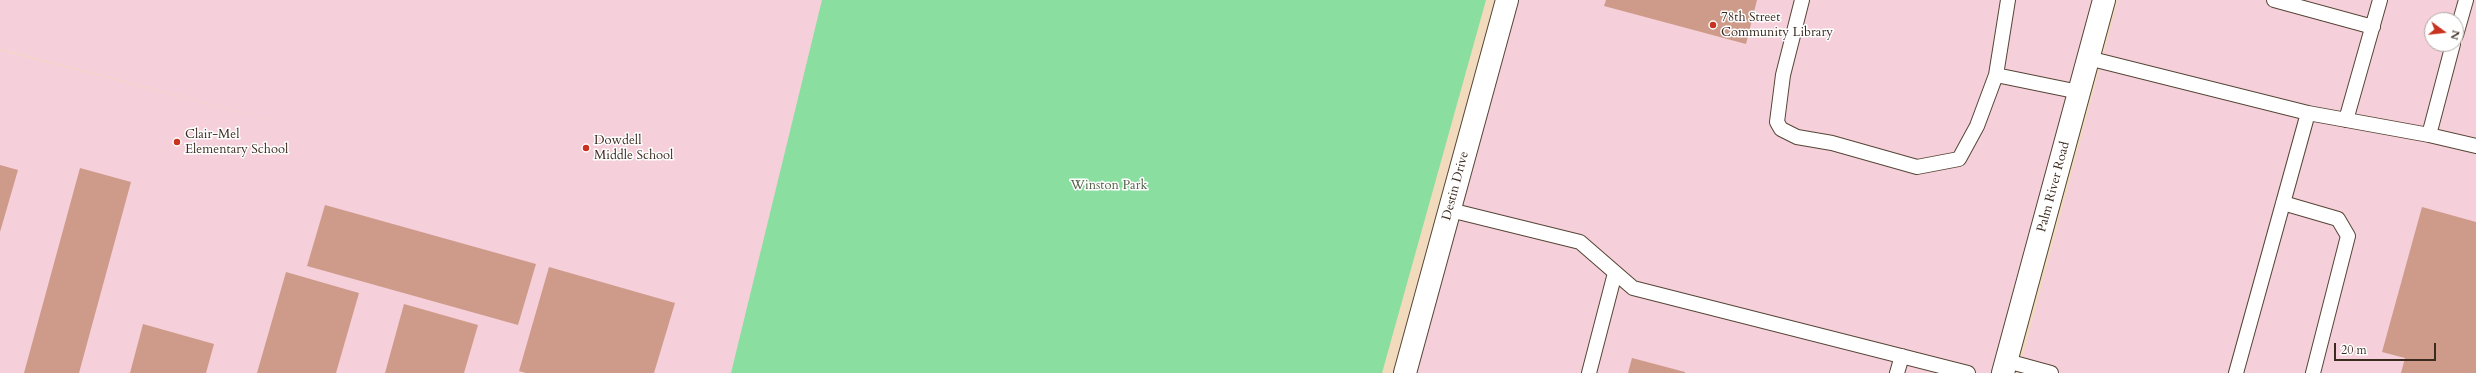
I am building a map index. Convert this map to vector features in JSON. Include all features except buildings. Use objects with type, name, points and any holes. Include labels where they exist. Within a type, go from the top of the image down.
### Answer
[{"type":"street","name":"Destin Drive","points":[[1405,373],[1507,0]]},
{"type":"street","name":"Palm River Road","points":[[2005,367],[2104,0]]},
{"type":"lane","points":[[1802,0],[1783,75],[1777,122],[1781,129],[1797,137],[1832,143],[1917,167],[1959,159],[1977,126],[1996,75],[2008,0]]},
{"type":"lane","points":[[2274,0],[2373,27]]},
{"type":"lane","points":[[2346,120],[2380,0]]},
{"type":"lane","points":[[2463,12],[2466,0]]},
{"type":"lane","points":[[2429,135],[2451,52]]},
{"type":"lane","points":[[2088,58],[2308,113],[2429,135],[2476,146]]},
{"type":"lane","points":[[1996,75],[2079,92]]},
{"type":"lane","points":[[2236,373],[2308,113]]},
{"type":"lane","points":[[2283,203],[2338,219],[2348,236],[2313,373]]},
{"type":"lane","points":[[1450,210],[1580,242],[1633,288],[1968,373]]},
{"type":"lane","points":[[1589,373],[1615,273]]},
{"type":"lane","points":[[1897,373],[1902,356]]},
{"type":"lane","points":[[2005,367],[2051,373]]},
{"type":"shaded area","points":[[0,0],[832,0],[740,373],[0,373],[0,50],[314,131],[0,49]]},
{"type":"shaded area","points":[[1516,0],[2095,0],[1998,373],[1413,373]]},
{"type":"shaded area","points":[[2118,0],[2476,0],[2476,373],[2018,373]]},
{"type":"green space","name":"Winston Park","points":[[822,0],[1486,0],[1382,373],[731,373]]},
{"type":"place","name":"78th Street Community Library","points":[[1713,25]]},
{"type":"place","name":"Clair-Mel Elementary School","points":[[177,142]]},
{"type":"place","name":"Dowdell Middle School","points":[[586,148]]}]
